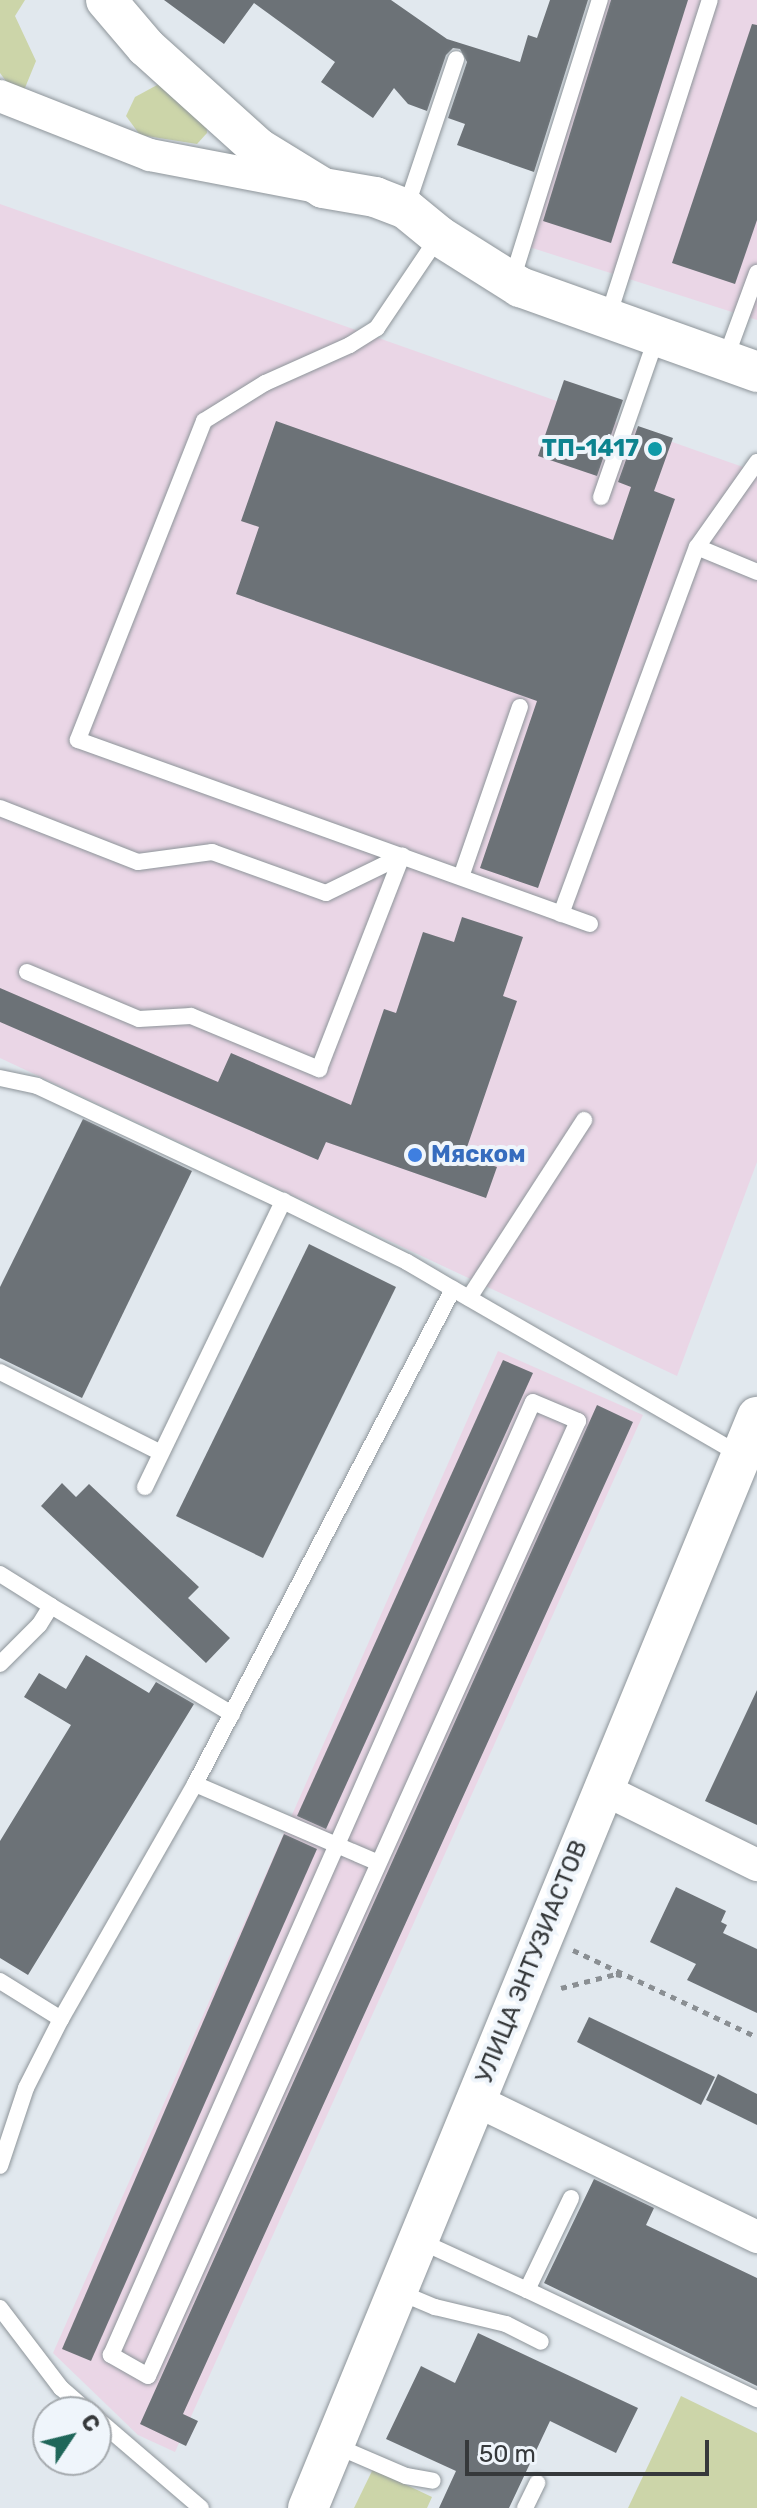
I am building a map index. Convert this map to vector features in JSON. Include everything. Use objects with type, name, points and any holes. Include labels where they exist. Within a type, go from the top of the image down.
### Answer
[{"type":"street","points":[[106,0],[146,47],[258,148],[323,188]]},
{"type":"street","points":[[0,96],[150,155],[375,197],[406,209],[439,236],[511,282],[741,366]]},
{"type":"street","name":"УЛИЦА ЭНТУЗИАСТОВ","points":[[308,2508],[603,1789],[749,1458],[757,1417]]},
{"type":"street","points":[[603,1789],[757,1865]]},
{"type":"street","points":[[475,2100],[757,2237]]},
{"type":"lane","points":[[511,282],[600,0]]},
{"type":"lane","points":[[608,319],[710,0]]},
{"type":"lane","points":[[406,209],[456,59]]},
{"type":"lane","points":[[439,236],[377,328],[350,345],[265,383],[204,421],[78,740],[590,924]]},
{"type":"lane","points":[[741,366],[757,273]]},
{"type":"lane","points":[[601,497],[657,336]]},
{"type":"lane","points":[[561,914],[697,547],[757,462]]},
{"type":"lane","points":[[697,547],[757,572]]},
{"type":"lane","points":[[461,877],[520,707]]},
{"type":"lane","points":[[0,808],[138,862],[212,852],[326,893],[402,856]]},
{"type":"lane","points":[[27,972],[139,1019],[191,1016],[319,1069],[402,856]]},
{"type":"lane","points":[[0,1078],[37,1086],[407,1262],[749,1458]]},
{"type":"lane","points":[[469,1298],[584,1120]]},
{"type":"lane","points":[[145,1487],[283,1201]]},
{"type":"lane","points":[[0,2166],[26,2088],[61,2019],[195,1784],[453,1289]]},
{"type":"lane","points":[[0,1372],[161,1453]]},
{"type":"lane","points":[[533,1402],[578,1421],[378,1863],[148,2376],[111,2355],[533,1402]]},
{"type":"lane","points":[[0,1574],[232,1714]]},
{"type":"lane","points":[[0,1664],[39,1625],[51,1606]]},
{"type":"lane","points":[[195,1784],[378,1863]]},
{"type":"lane","points":[[0,1981],[61,2019]]},
{"type":"lane","points":[[527,2290],[571,2198]]},
{"type":"lane","points":[[418,2240],[757,2399]]},
{"type":"lane","points":[[397,2291],[435,2307],[506,2324],[541,2342]]},
{"type":"lane","points":[[0,2308],[70,2396]]},
{"type":"lane","points":[[112,2432],[201,2508]]},
{"type":"lane","points":[[334,2445],[406,2476],[433,2481]]},
{"type":"lane","points":[[525,2508],[537,2483]]},
{"type":"path","points":[[543,1936],[757,2037]]},
{"type":"path","points":[[521,1989],[570,1988],[616,1974],[634,1977]]},
{"type":"shaded area","points":[[600,0],[757,0],[757,320],[523,245]]},
{"type":"shaded area","points":[[0,204],[757,472],[757,1162],[677,1376],[0,1058]]},
{"type":"shaded area","points":[[498,1351],[643,1415],[175,2452],[138,2435],[112,2410],[112,2396],[98,2396],[53,2353]]},
{"type":"green space","points":[[0,0],[25,0],[15,16],[36,61],[20,100],[0,73]]},
{"type":"green space","points":[[159,84],[206,118],[207,133],[197,144],[140,135],[126,116],[135,97]]},
{"type":"green space","points":[[681,2396],[757,2433],[757,2508],[628,2508]]},
{"type":"green space","points":[[373,2469],[432,2497],[427,2508],[354,2508]]},
{"type":"building","points":[[164,0],[391,0],[447,39],[520,62],[528,35],[537,38],[550,0],[588,0],[534,172],[457,145],[465,124],[448,118],[467,62],[460,49],[453,48],[446,55],[427,111],[408,104],[394,88],[373,118],[321,82],[335,62],[254,3],[224,44]]},
{"type":"building","points":[[611,0],[688,0],[611,243],[543,221]]},
{"type":"building","points":[[752,24],[757,25],[757,220],[735,284],[672,263]]},
{"type":"building","points":[[564,380],[623,400],[597,476],[538,456]]},
{"type":"building","points":[[276,421],[613,540],[631,487],[618,482],[638,426],[673,438],[654,491],[675,499],[538,888],[480,868],[537,701],[236,594],[259,527],[241,521]]},
{"type":"building","points":[[462,917],[523,937],[503,996],[517,1001],[464,1156],[497,1167],[486,1198],[326,1142],[318,1160],[0,1022],[0,988],[218,1082],[231,1053],[351,1105],[384,1009],[396,1013],[423,932],[454,942]]},
{"type":"building","points":[[83,1119],[192,1171],[82,1398],[0,1358],[0,1287]]},
{"type":"building","points":[[309,1244],[396,1287],[263,1558],[176,1516]]},
{"type":"building","points":[[503,1360],[533,1373],[326,1829],[297,1816]]},
{"type":"building","points":[[597,1405],[633,1422],[183,2414],[198,2421],[186,2446],[140,2424]]},
{"type":"building","points":[[62,1483],[76,1497],[89,1484],[199,1587],[188,1598],[230,1638],[206,1663],[41,1506]]},
{"type":"building","points":[[86,1655],[149,1693],[156,1682],[194,1704],[28,1975],[0,1958],[0,1841],[71,1725],[24,1697],[39,1673],[66,1689]]},
{"type":"building","points":[[757,1690],[757,1825],[705,1801]]},
{"type":"building","points":[[284,1834],[317,1849],[91,2361],[62,2349]]},
{"type":"building","points":[[676,1887],[726,1911],[721,1922],[727,1925],[723,1933],[757,1949],[757,2013],[687,1980],[696,1964],[650,1942]]},
{"type":"building","points":[[589,2017],[715,2077],[701,2105],[577,2042]]},
{"type":"building","points":[[718,2074],[757,2094],[757,2125],[706,2100]]},
{"type":"building","points":[[594,2179],[654,2208],[646,2225],[757,2278],[757,2386],[544,2283]]},
{"type":"building","points":[[478,2333],[638,2408],[616,2453],[550,2421],[509,2508],[439,2508],[456,2471],[386,2439],[421,2366],[455,2383]]},
{"type":"place","name":"ТП-1417","points":[[655,449]]},
{"type":"place","name":"Мяском","points":[[415,1155]]}]
